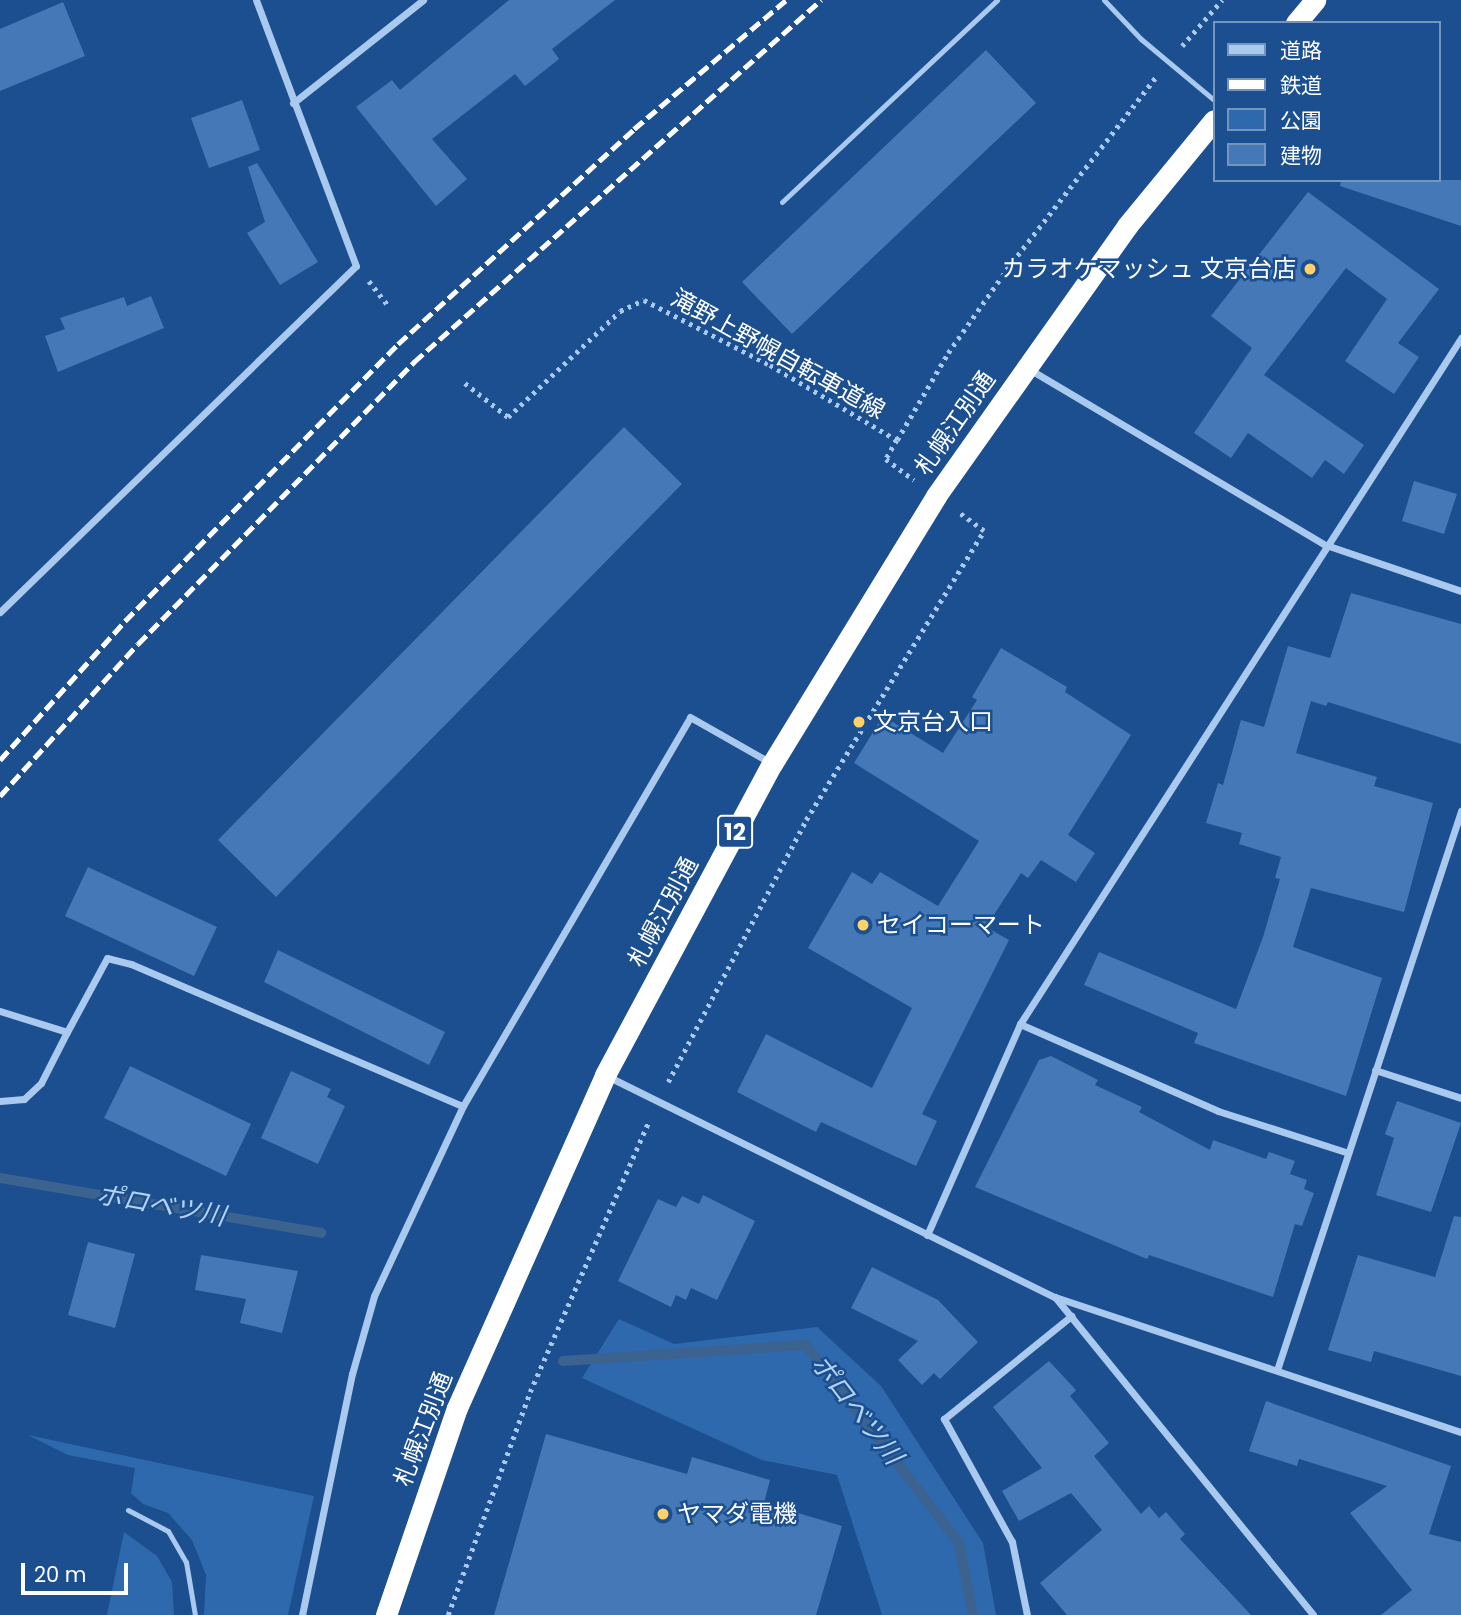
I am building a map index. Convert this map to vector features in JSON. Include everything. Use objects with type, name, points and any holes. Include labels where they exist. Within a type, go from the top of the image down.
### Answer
[{"type":"highway","points":[[1298,21],[1315,0]]},
{"type":"highway","name":"札幌江別通","points":[[386,1615],[457,1408],[605,1075],[772,764],[936,496],[1127,226],[1212,122]]},
{"type":"street","points":[[0,612],[356,266],[256,0]]},
{"type":"street","points":[[293,103],[423,0]]},
{"type":"street","points":[[927,1235],[1020,1024],[1461,338]]},
{"type":"street","points":[[1026,367],[1326,545],[1461,591]]},
{"type":"street","points":[[302,1615],[352,1374],[374,1296],[463,1106],[690,717],[772,764]]},
{"type":"street","points":[[1277,1370],[1346,1152],[1461,811]]},
{"type":"street","points":[[0,1101],[24,1099],[41,1083],[107,958],[131,964],[463,1106]]},
{"type":"street","points":[[0,1011],[66,1032]]},
{"type":"street","points":[[1020,1024],[1218,1111],[1346,1152]]},
{"type":"street","points":[[1375,1070],[1461,1098]]},
{"type":"street","points":[[605,1075],[1055,1297],[1461,1432]]},
{"type":"street","points":[[1055,1297],[1313,1615]]},
{"type":"street","points":[[1027,1615],[1012,1542],[944,1419],[1071,1317]]},
{"type":"lane","points":[[782,202],[996,0]]},
{"type":"lane","points":[[1104,0],[1168,63],[1212,98]]},
{"type":"lane","points":[[128,1510],[168,1531],[186,1562],[195,1615]]},
{"type":"path","points":[[897,440],[948,353],[1000,279],[1168,63],[1222,0]]},
{"type":"path","points":[[356,266],[388,304]]},
{"type":"path","name":"滝野上野幌自転車道線","points":[[465,383],[508,417],[620,311],[644,300],[770,365],[897,440],[886,459]]},
{"type":"path","points":[[449,1615],[530,1392],[616,1187],[658,1101],[806,820],[984,531]]},
{"type":"green space","points":[[619,1319],[674,1344],[817,1327],[881,1386],[983,1543],[996,1615],[882,1615],[837,1475],[762,1460],[582,1378]]},
{"type":"green space","points":[[28,1435],[314,1496],[288,1615],[204,1615],[206,1575],[192,1540],[168,1513],[143,1504],[131,1493],[135,1468],[68,1455]]},
{"type":"green space","points":[[124,1532],[157,1556],[172,1582],[174,1615],[107,1615]]},
{"type":"building","points":[[509,0],[615,0],[552,49],[559,59],[525,86],[515,74],[432,139],[467,179],[436,206],[356,107],[392,80],[400,90]]},
{"type":"building","points":[[63,2],[85,56],[0,91],[0,29]]},
{"type":"building","points":[[986,50],[1036,103],[792,334],[742,282]]},
{"type":"building","points":[[242,100],[260,150],[209,168],[191,118]]},
{"type":"building","points":[[257,163],[318,262],[280,285],[247,233],[265,222],[248,167]]},
{"type":"building","points":[[1461,180],[1461,226],[1340,186],[1341,182]]},
{"type":"building","points":[[1308,192],[1439,289],[1398,343],[1419,357],[1394,394],[1345,361],[1387,299],[1346,268],[1264,375],[1364,445],[1344,474],[1325,460],[1312,478],[1248,433],[1231,458],[1194,433],[1252,348],[1211,316]]},
{"type":"building","points":[[151,296],[164,328],[58,372],[45,336],[65,329],[60,318],[124,297],[127,306]]},
{"type":"building","points":[[624,427],[682,484],[276,897],[218,840]]},
{"type":"building","points":[[1414,481],[1457,494],[1444,534],[1402,521]]},
{"type":"building","points":[[1351,593],[1461,624],[1461,744],[1328,702],[1326,706],[1311,701],[1296,753],[1377,777],[1374,786],[1433,803],[1404,912],[1311,888],[1293,947],[1382,978],[1346,1096],[1194,1043],[1198,1033],[1084,985],[1099,952],[1236,1009],[1263,937],[1280,879],[1275,878],[1281,857],[1239,844],[1242,833],[1206,823],[1218,783],[1223,785],[1241,720],[1264,727],[1288,646],[1330,658]]},
{"type":"building","points":[[1001,648],[1067,687],[1065,692],[1131,735],[1068,835],[1095,853],[1076,882],[1041,860],[1028,878],[1021,873],[986,927],[1009,940],[922,1114],[937,1121],[916,1166],[821,1122],[816,1132],[737,1092],[766,1034],[872,1088],[912,1008],[808,948],[852,872],[872,884],[880,872],[938,906],[979,841],[854,763],[883,716],[943,753],[977,700],[972,697]]},
{"type":"building","points":[[88,867],[217,927],[194,976],[65,916]]},
{"type":"building","points":[[278,950],[445,1032],[429,1065],[264,982]]},
{"type":"building","points":[[1051,1056],[1098,1080],[1095,1085],[1142,1107],[1139,1112],[1210,1150],[1213,1140],[1266,1159],[1269,1152],[1295,1161],[1290,1174],[1307,1180],[1304,1189],[1314,1193],[1302,1226],[1295,1224],[1273,1297],[1149,1255],[1147,1259],[975,1187],[1039,1060]]},
{"type":"building","points":[[130,1066],[251,1124],[226,1176],[104,1118]]},
{"type":"building","points":[[291,1071],[331,1089],[327,1097],[345,1106],[318,1164],[261,1138]]},
{"type":"building","points":[[1397,1101],[1461,1123],[1431,1212],[1376,1195],[1394,1138],[1385,1134]]},
{"type":"building","points":[[703,1195],[755,1221],[717,1300],[691,1288],[686,1300],[676,1295],[671,1307],[618,1281],[658,1199],[676,1207],[682,1196],[699,1204]]},
{"type":"building","points":[[1454,1216],[1461,1217],[1461,1376],[1374,1351],[1371,1362],[1328,1350],[1358,1255],[1435,1277]]},
{"type":"building","points":[[88,1242],[135,1254],[115,1328],[68,1315]]},
{"type":"building","points":[[201,1255],[298,1271],[282,1333],[240,1323],[246,1299],[195,1290]]},
{"type":"building","points":[[872,1267],[938,1300],[978,1342],[940,1379],[934,1373],[922,1385],[898,1360],[918,1341],[851,1308]]},
{"type":"building","points":[[1049,1361],[1076,1390],[1070,1396],[1109,1443],[1094,1456],[1141,1514],[1149,1506],[1159,1518],[1166,1512],[1185,1534],[1180,1539],[1251,1615],[1067,1615],[1040,1583],[1102,1530],[1071,1493],[1019,1521],[1002,1491],[1042,1468],[993,1407]]},
{"type":"building","points":[[1266,1401],[1451,1466],[1429,1534],[1461,1542],[1461,1615],[1381,1615],[1412,1590],[1350,1513],[1387,1486],[1299,1459],[1297,1466],[1249,1451]]},
{"type":"building","name":"ヤマダ電機","points":[[546,1434],[687,1474],[692,1457],[770,1480],[764,1503],[842,1526],[816,1615],[494,1615]]},
{"type":"waterway","name":"ポロベツ川","points":[[0,1178],[321,1233]]},
{"type":"waterway","name":"ポロベツ川","points":[[563,1361],[806,1345],[959,1543],[973,1615]]},
{"type":"railway","points":[[0,760],[125,621],[398,344],[634,129],[786,0]]},
{"type":"railway","points":[[0,796],[138,644],[414,362],[821,0]]},
{"type":"place","name":"カラオケマッシュ 文京台店","points":[[1310,269]]},
{"type":"place","name":"文京台入口","points":[[859,722]]},
{"type":"place","name":"セイコーマート","points":[[863,925]]},
{"type":"place","name":"ヤマダ電機","points":[[663,1514]]}]
